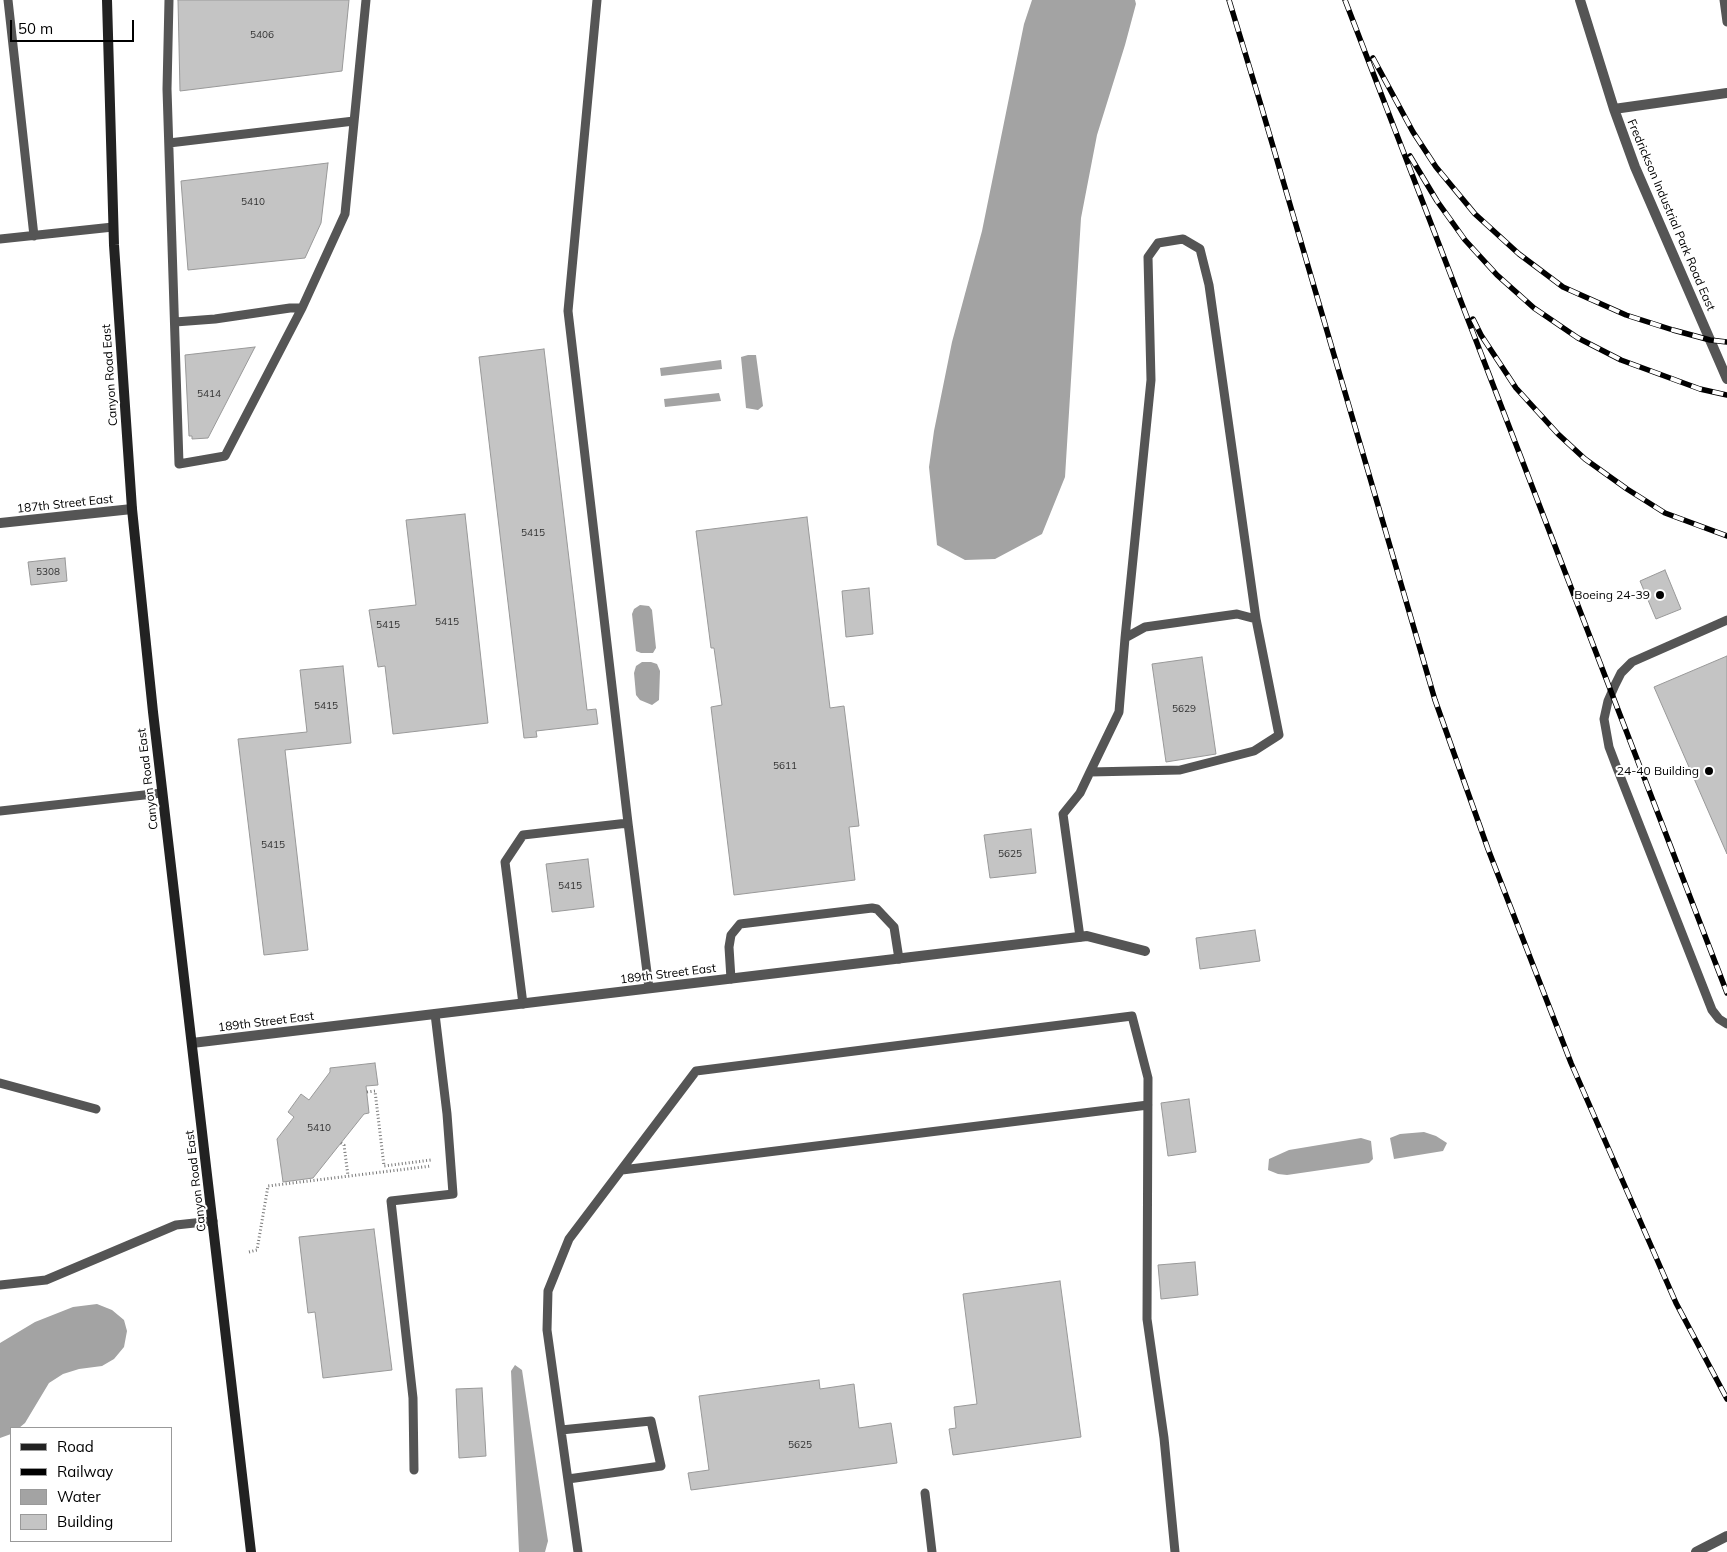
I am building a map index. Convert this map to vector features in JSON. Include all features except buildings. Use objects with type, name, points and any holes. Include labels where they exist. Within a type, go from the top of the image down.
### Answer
[{"type":"main road","name":"Canyon Road East","points":[[107,0],[113,227],[132,509],[162,793],[251,1552]]},
{"type":"street","name":"Fredrickson Industrial Park Road East","points":[[1580,0],[1614,109],[1635,167],[1726,374]]},
{"type":"street","points":[[1614,109],[1727,93]]},
{"type":"street","name":"187th Street East","points":[[0,523],[132,509]]},
{"type":"street","name":"189th Street East","points":[[192,1043],[1087,936],[1145,951]]},
{"type":"street","points":[[1696,1552],[1727,1536]]},
{"type":"lane","points":[[8,0],[34,236]]},
{"type":"lane","points":[[169,0],[166,89],[179,464],[225,456],[302,308],[345,214],[366,0]]},
{"type":"lane","points":[[597,0],[568,311],[649,988]]},
{"type":"lane","points":[[1725,2],[1727,22]]},
{"type":"lane","points":[[169,143],[354,121]]},
{"type":"lane","points":[[0,239],[113,227]]},
{"type":"lane","points":[[1080,937],[1063,814],[1080,793],[1090,772],[1119,712],[1151,380],[1148,257],[1158,243],[1183,239],[1200,248],[1209,285],[1256,619],[1279,735],[1254,751],[1180,770],[1090,772]]},
{"type":"lane","points":[[175,322],[302,308]]},
{"type":"lane","points":[[1125,638],[1145,627],[1154,625],[1237,614],[1256,619]]},
{"type":"lane","points":[[1727,620],[1632,662],[1621,673],[1615,685],[1608,700],[1604,720],[1609,746],[1617,768],[1706,996],[1712,1010],[1727,1024]]},
{"type":"lane","points":[[0,811],[162,793]]},
{"type":"lane","points":[[523,1004],[504,862],[523,835],[628,823]]},
{"type":"lane","points":[[731,978],[728,947],[731,935],[740,924],[872,908],[877,909],[886,916],[894,927],[898,959]]},
{"type":"lane","points":[[414,1470],[413,1398],[391,1201],[453,1194],[447,1114],[435,1014]]},
{"type":"lane","points":[[578,1552],[547,1330],[548,1291],[569,1239],[696,1070],[1132,1016],[1148,1078],[1148,1319],[1164,1438],[1175,1552]]},
{"type":"lane","points":[[0,1083],[96,1109]]},
{"type":"lane","points":[[622,1170],[1148,1105]]},
{"type":"lane","points":[[0,1285],[46,1280],[176,1225],[213,1221]]},
{"type":"lane","points":[[561,1430],[651,1420],[661,1466],[568,1479]]},
{"type":"lane","points":[[924,1494],[932,1552]]},
{"type":"path","points":[[367,1092],[375,1091],[384,1166],[431,1160]]},
{"type":"path","points":[[341,1143],[344,1145],[348,1176]]},
{"type":"path","points":[[388,1165],[388,1171]]},
{"type":"path","points":[[249,1252],[257,1250],[268,1186],[431,1166]]},
{"type":"water","points":[[1032,0],[1135,0],[1136,4],[1097,135],[1081,218],[1065,477],[1042,534],[995,559],[965,560],[937,545],[929,467],[934,431],[952,342],[982,231],[1024,24]]},
{"type":"water","points":[[756,355],[763,406],[758,410],[746,408],[741,357]]},
{"type":"water","points":[[721,360],[722,369],[661,376],[660,368]]},
{"type":"water","points":[[719,393],[721,401],[665,407],[664,399]]},
{"type":"water","points":[[640,605],[649,606],[652,610],[656,648],[653,653],[636,651],[632,614],[634,609]]},
{"type":"water","points":[[642,662],[657,664],[660,671],[659,700],[652,705],[640,700],[636,695],[634,673],[636,666]]},
{"type":"water","points":[[1424,1132],[1436,1136],[1447,1143],[1443,1151],[1394,1159],[1390,1138],[1400,1134]]},
{"type":"water","points":[[1361,1138],[1371,1141],[1373,1159],[1369,1163],[1287,1175],[1268,1170],[1269,1159],[1289,1150]]},
{"type":"water","points":[[97,1304],[112,1310],[124,1320],[127,1331],[124,1347],[114,1359],[102,1366],[79,1369],[63,1374],[49,1383],[25,1423],[20,1427],[10,1427],[10,1434],[0,1438],[0,1343],[35,1322],[73,1307]]},
{"type":"water","points":[[515,1365],[522,1370],[548,1541],[545,1552],[519,1552],[511,1371]]},
{"type":"railway","points":[[1229,0],[1435,700],[1488,849],[1571,1063],[1676,1303],[1727,1399]]},
{"type":"railway","points":[[1345,0],[1727,993]]},
{"type":"railway","points":[[1373,58],[1413,132],[1436,167],[1475,214],[1519,254],[1563,287],[1626,315],[1710,340],[1727,342]]},
{"type":"railway","points":[[1410,156],[1437,201],[1465,240],[1497,275],[1534,308],[1578,338],[1621,360],[1700,389],[1727,395]]},
{"type":"railway","points":[[1473,319],[1481,335],[1516,388],[1558,434],[1585,459],[1665,513],[1727,536]]},
{"type":"place","name":"Boeing 24-39","points":[[1660,595]]},
{"type":"place","name":"24-40 Building","points":[[1709,771]]}]
